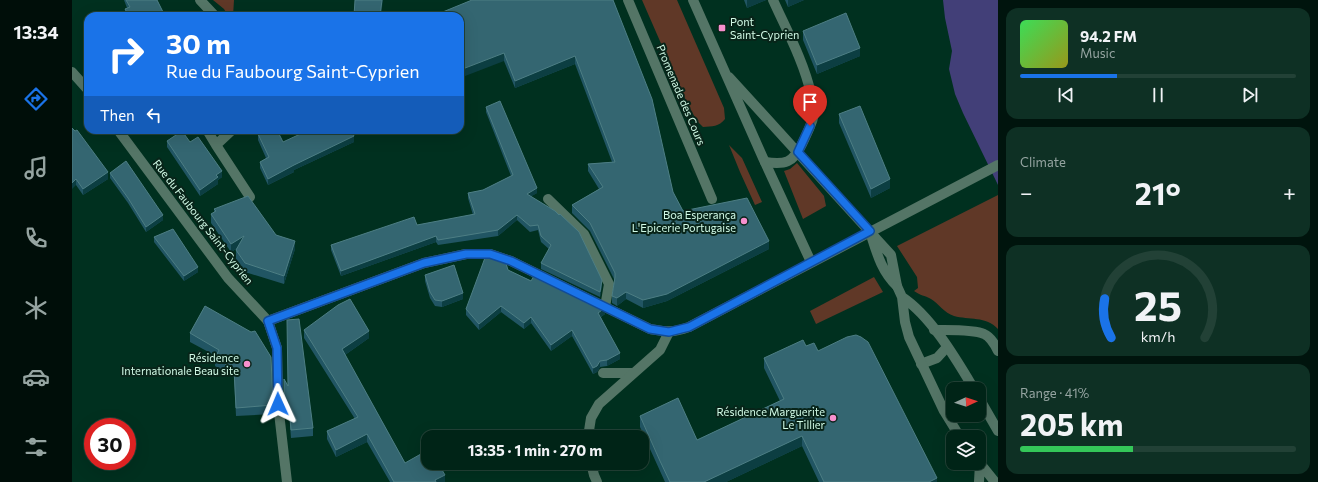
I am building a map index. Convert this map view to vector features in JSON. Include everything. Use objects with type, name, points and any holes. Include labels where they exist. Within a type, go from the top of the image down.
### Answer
[{"type":"street","points":[[200,0],[211,12]]},
{"type":"street","name":"Promenade des Cours","points":[[628,0],[712,199]]},
{"type":"street","points":[[693,0],[811,262]]},
{"type":"street","points":[[765,162],[779,164],[791,159],[798,152],[810,126],[815,108],[808,79],[773,0]]},
{"type":"street","points":[[724,71],[870,231],[879,261],[889,279],[897,286],[902,297],[905,322],[909,337],[944,411],[956,430]]},
{"type":"street","points":[[72,72],[84,86]]},
{"type":"street","name":"Rue du Faubourg Saint-Cyprien","points":[[121,134],[228,278],[268,321]]},
{"type":"street","points":[[209,134],[250,197]]},
{"type":"street","points":[[216,145],[228,134]]},
{"type":"street","points":[[287,482],[278,404],[277,348],[268,321],[424,263],[466,254],[490,254],[511,261],[650,329],[669,332],[689,327],[998,165]]},
{"type":"street","points":[[548,199],[584,234],[609,284],[605,307]]},
{"type":"street","points":[[902,297],[912,303],[934,330],[957,360],[970,382]]},
{"type":"street","points":[[934,330],[975,332],[985,334],[992,341],[998,351]]},
{"type":"street","points":[[589,430],[591,418],[599,404],[660,350],[669,332]]},
{"type":"street","points":[[921,364],[937,358],[947,347]]},
{"type":"street","points":[[603,372],[633,373]]},
{"type":"street","points":[[986,410],[998,430]]},
{"type":"street","points":[[593,470],[597,482]]},
{"type":"street","points":[[979,470],[979,482]]},
{"type":"street","points":[[985,470],[995,482]]},
{"type":"shaded area","points":[[213,0],[234,0],[233,12],[226,12]]},
{"type":"shaded area","points":[[642,0],[677,0],[724,108],[725,119],[720,123],[715,126],[703,127],[697,121],[687,103]]},
{"type":"shaded area","points":[[943,0],[998,0],[998,185],[955,94],[949,69],[952,51]]},
{"type":"shaded area","points":[[729,145],[742,158],[762,202],[755,205]]},
{"type":"shaded area","points":[[797,163],[824,196],[826,206],[803,219],[784,171],[790,169]]},
{"type":"shaded area","points":[[998,195],[998,329],[983,320],[950,315],[931,299],[914,291],[918,288],[917,277],[897,246]]},
{"type":"shaded area","points":[[874,277],[883,292],[816,324],[810,311]]},
{"type":"building","points":[[126,0],[157,0],[163,12],[127,12],[125,9],[130,7]]},
{"type":"building","points":[[355,0],[382,0],[380,12],[354,12]]},
{"type":"building","points":[[472,0],[613,0],[652,99],[673,192],[683,211],[747,198],[769,241],[667,294],[643,300],[626,292],[617,298],[612,296],[615,273],[590,223],[572,205],[603,187],[588,164],[615,162],[575,56],[515,81],[504,53],[464,68],[464,12],[443,12]]},
{"type":"building","points":[[846,13],[860,48],[817,65],[803,31]]},
{"type":"building","points":[[500,101],[537,188],[527,194],[559,215],[560,214],[579,232],[602,280],[600,292],[541,263],[551,245],[541,236],[538,225],[530,226],[517,215],[498,230],[438,240],[436,236],[341,271],[331,245],[414,217],[417,225],[475,214],[468,193],[483,190],[513,175],[486,107]]},
{"type":"building","points":[[860,106],[890,179],[871,189],[839,114]]},
{"type":"building","points":[[72,128],[75,131],[77,130],[108,172],[83,189],[76,179],[72,183]]},
{"type":"building","points":[[178,134],[184,134],[190,142],[198,137],[222,171],[216,175],[218,177],[200,190],[167,141]]},
{"type":"building","points":[[258,134],[279,134],[283,142],[300,134],[353,134],[354,136],[268,179],[260,162],[269,157]]},
{"type":"building","points":[[126,161],[163,215],[146,227],[110,173]]},
{"type":"building","points":[[248,196],[276,235],[295,241],[284,276],[245,263],[236,250],[244,236],[231,244],[211,214],[216,211],[214,209]]},
{"type":"building","points":[[173,229],[198,267],[184,276],[154,237]]},
{"type":"building","points":[[486,255],[505,260],[508,270],[531,281],[535,274],[605,308],[598,313],[620,353],[607,360],[600,361],[597,366],[593,368],[572,330],[551,345],[531,317],[524,323],[501,306],[479,324],[466,309]]},
{"type":"building","points":[[454,265],[463,293],[442,301],[435,300],[430,292],[425,275]]},
{"type":"building","points":[[350,299],[369,331],[342,349],[405,463],[421,454],[421,470],[442,470],[445,475],[435,480],[436,482],[394,482],[367,434],[336,450],[327,431],[358,417],[304,330],[338,305]]},
{"type":"building","name":"Résidence Internationale Beau site","points":[[205,306],[251,332],[255,331],[271,357],[273,405],[236,408],[234,369],[215,358],[219,350],[190,333]]},
{"type":"building","points":[[299,319],[313,428],[291,430],[289,405],[286,405],[284,396],[284,379],[288,386],[287,320]]},
{"type":"building","name":"Résidence Marguerite Le Tillier","points":[[856,335],[868,342],[937,478],[929,482],[824,482],[802,436],[704,482],[670,482],[649,436],[649,430],[646,430],[640,416],[678,398],[697,440],[784,399],[764,358],[803,340],[806,346],[814,343],[818,351],[847,337]]},
{"type":"place","name":"Pont Saint-Cyprien","points":[[722,28]]},
{"type":"place","name":"Boa Esperança L'Epicerie Portugaise","points":[[744,221]]},
{"type":"place","name":"Résidence Internationale Beau site","points":[[247,364]]},
{"type":"place","name":"Résidence Marguerite Le Tillier","points":[[833,418]]},
{"type":"route","points":[[278,404],[277,348],[268,321],[424,263],[466,254],[490,254],[511,261],[650,329],[669,332],[689,327],[870,231],[798,152],[810,126]]}]
